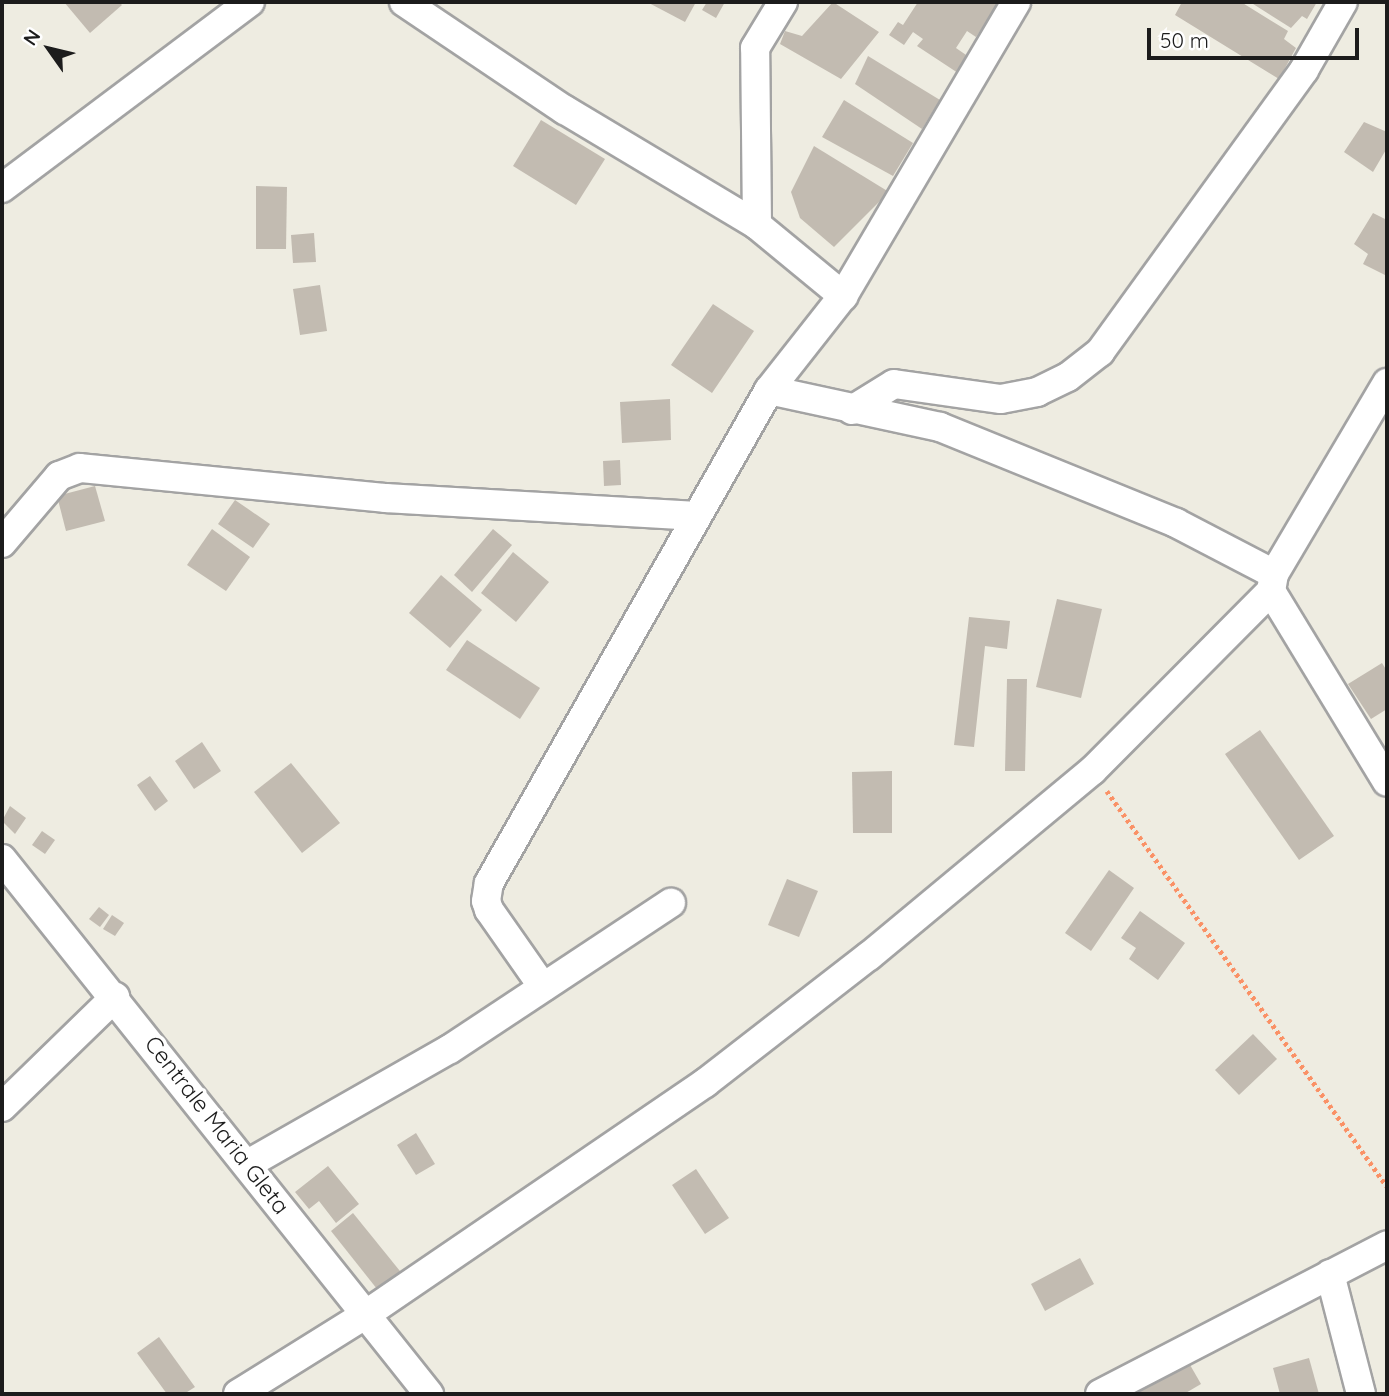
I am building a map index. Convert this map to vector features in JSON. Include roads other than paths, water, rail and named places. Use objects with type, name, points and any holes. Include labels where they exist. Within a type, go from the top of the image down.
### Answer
[{"type":"street","points":[[2,188],[250,2]]},
{"type":"street","points":[[404,2],[565,110],[757,225],[844,296]]},
{"type":"street","points":[[757,225],[755,48],[783,2]]},
{"type":"street","points":[[543,987],[489,910],[486,901],[489,883],[769,390],[844,296],[1016,2]]},
{"type":"street","points":[[852,410],[894,384],[1001,399],[1037,392],[1068,377],[1101,352],[1304,70],[1343,2]]},
{"type":"street","points":[[238,1394],[365,1315],[705,1083],[869,956],[1092,771],[1273,583],[1387,383]]},
{"type":"street","points":[[769,390],[852,410],[901,416],[940,427],[1176,523],[1273,583],[1376,742],[1387,782]]},
{"type":"street","points":[[940,427],[984,397]]},
{"type":"street","points":[[2,543],[59,476],[80,468],[386,498],[696,516]]},
{"type":"street","name":"Centrale Maria Gleta","points":[[2,859],[115,996],[429,1394]]},
{"type":"street","points":[[248,1164],[450,1049],[671,903]]},
{"type":"street","points":[[2,1107],[115,996]]},
{"type":"street","points":[[1100,1394],[1387,1245]]},
{"type":"street","points":[[1330,1274],[1361,1394]]}]
